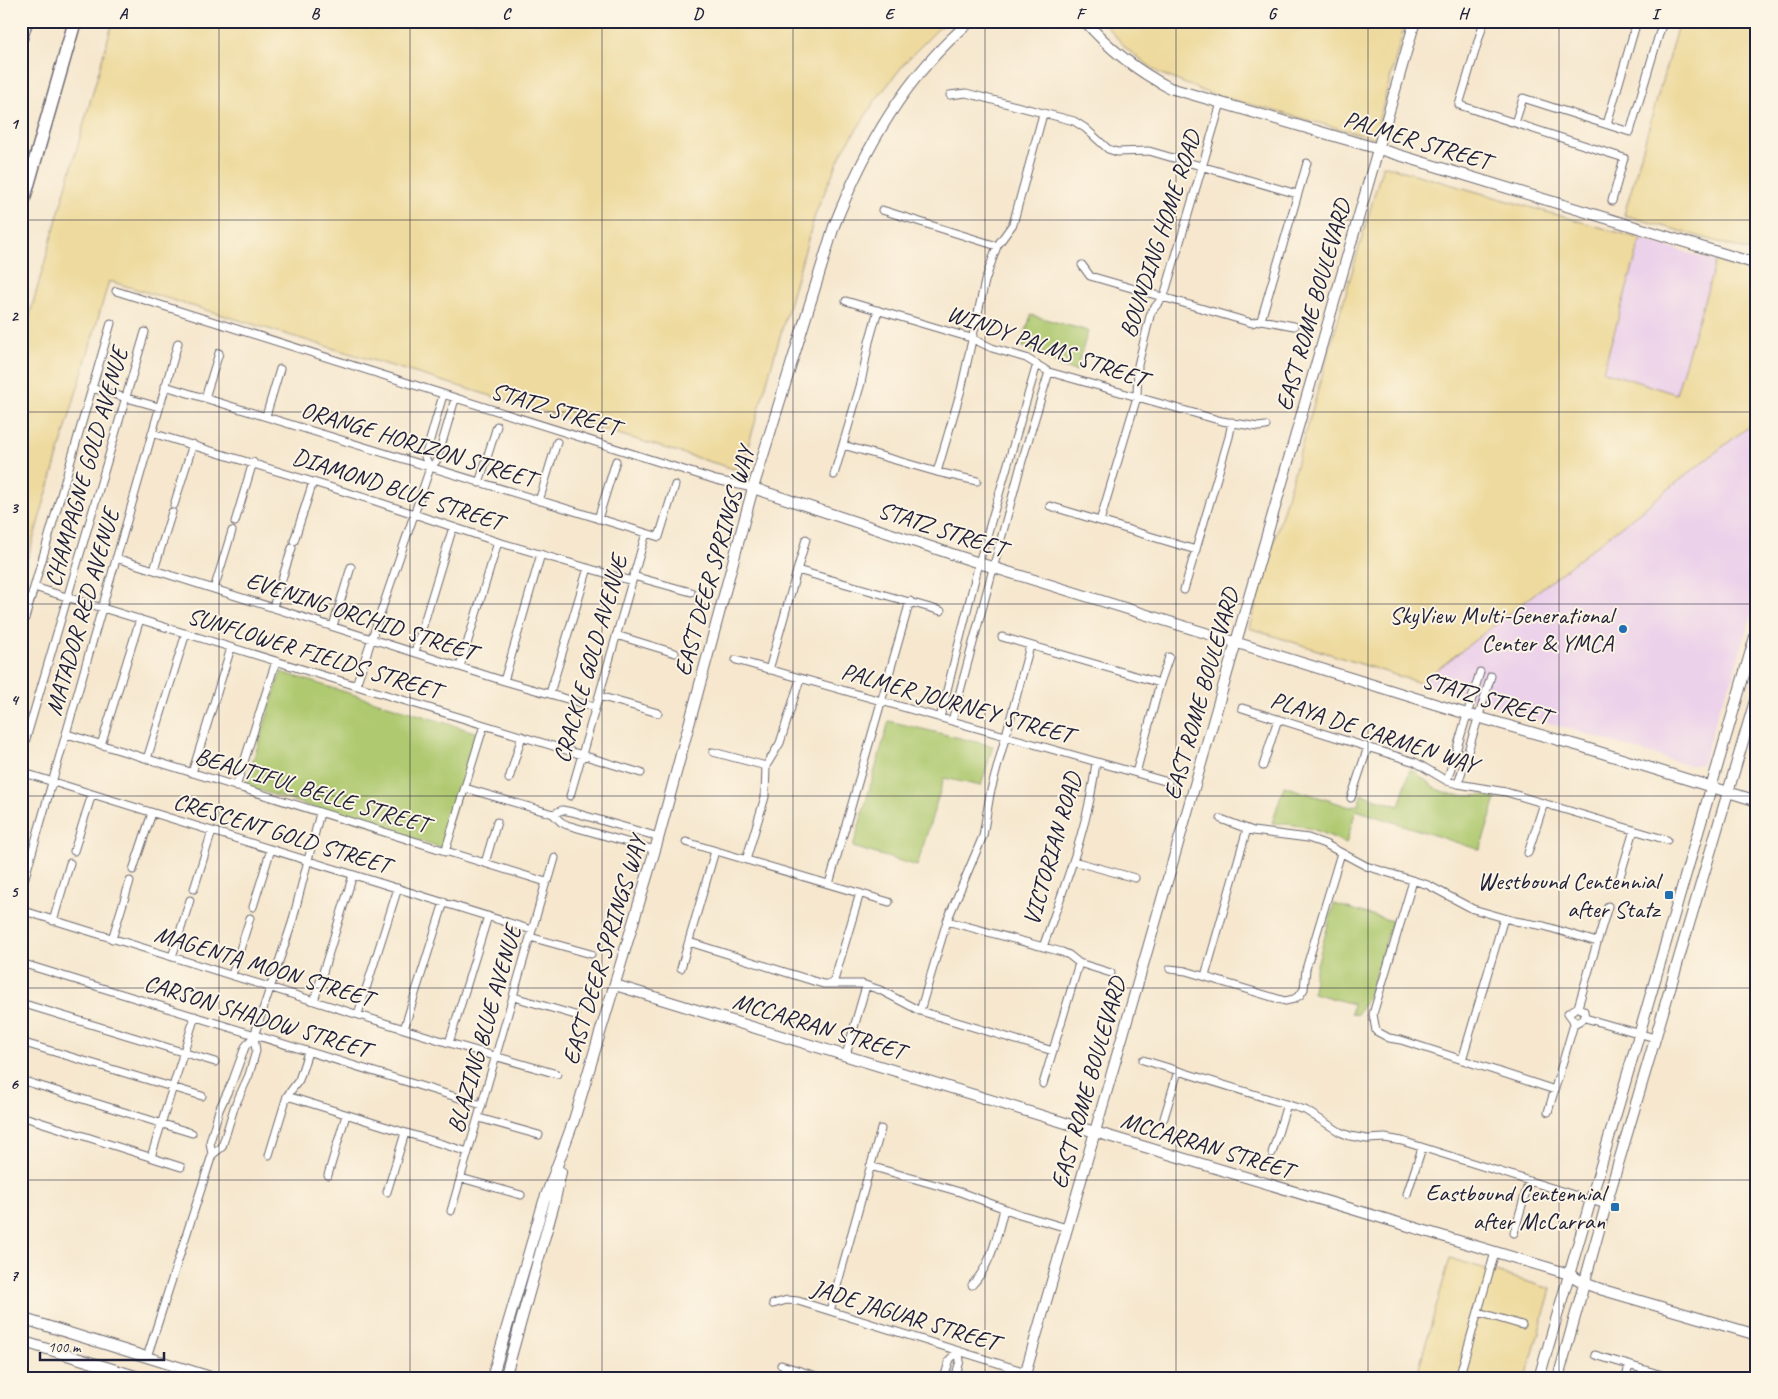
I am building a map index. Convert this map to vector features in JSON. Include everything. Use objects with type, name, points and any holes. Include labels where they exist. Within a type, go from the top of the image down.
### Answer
[{"type":"highway","points":[[21,38],[26,21]]},
{"type":"highway","points":[[21,209],[75,21]]},
{"type":"street","name":"EAST DEER SPRINGS WAY","points":[[492,1378],[544,1201],[566,1146],[615,985],[659,836],[754,488],[834,226],[850,184],[868,148],[910,85],[934,56],[971,21]]},
{"type":"street","name":"PALMER STREET","points":[[1085,21],[1100,38],[1127,62],[1149,78],[1170,88],[1379,149],[1757,264]]},
{"type":"street","name":"EAST ROME BOULEVARD","points":[[1025,1375],[1415,21]]},
{"type":"street","points":[[1484,21],[1460,104],[1624,158],[1612,201]]},
{"type":"street","points":[[1606,124],[1637,21]]},
{"type":"street","points":[[1515,123],[1523,98],[1630,132],[1663,21]]},
{"type":"street","points":[[950,95],[966,93],[1074,121],[1085,128],[1108,149],[1117,152],[1149,151],[1298,194]]},
{"type":"street","name":"BOUNDING HOME ROAD","points":[[1100,521],[1137,397],[1138,365],[1151,312],[1164,296],[1221,103]]},
{"type":"street","points":[[937,472],[961,390],[985,281],[997,246],[1013,224],[1043,114]]},
{"type":"street","points":[[1261,320],[1307,163]]},
{"type":"street","points":[[882,210],[997,246]]},
{"type":"street","points":[[1082,265],[1090,276],[1252,323],[1261,320],[1294,326]]},
{"type":"street","name":"STATZ STREET","points":[[116,291],[716,480],[754,488],[979,563],[1467,714],[1583,747],[1757,801]]},
{"type":"street","name":"WINDY PALMS STREET","points":[[846,301],[972,338],[992,348],[1026,358],[1049,372],[1222,421],[1258,427],[1266,426]]},
{"type":"street","points":[[834,475],[861,383],[878,310]]},
{"type":"street","points":[[21,632],[110,323]]},
{"type":"street","name":"CHAMPAGNE GOLD AVENUE","points":[[21,756],[144,332]]},
{"type":"street","name":"MATADOR RED AVENUE","points":[[21,891],[178,343]]},
{"type":"street","points":[[205,398],[220,352]]},
{"type":"street","points":[[940,718],[979,563],[1037,364]]},
{"type":"street","points":[[266,416],[280,369]]},
{"type":"street","points":[[952,722],[1022,461],[1049,372]]},
{"type":"street","name":"ORANGE HORIZON STREET","points":[[165,386],[659,537],[675,485]]},
{"type":"street","points":[[91,388],[159,407]]},
{"type":"street","points":[[430,468],[425,457],[443,395]]},
{"type":"street","points":[[356,685],[430,468],[437,460],[455,399]]},
{"type":"street","points":[[1184,590],[1230,438],[1232,422]]},
{"type":"street","points":[[480,483],[497,426]]},
{"type":"street","name":"DIAMOND BLUE STREET","points":[[152,433],[253,462],[498,542],[588,568],[691,592]]},
{"type":"street","points":[[539,501],[557,442]]},
{"type":"street","points":[[154,570],[193,444]]},
{"type":"street","points":[[843,444],[937,472],[978,481]]},
{"type":"street","points":[[598,519],[616,461]]},
{"type":"street","points":[[235,522],[253,462]]},
{"type":"street","points":[[273,608],[312,482]]},
{"type":"street","points":[[1050,506],[1196,550]]},
{"type":"street","points":[[415,652],[453,527]]},
{"type":"street","points":[[214,589],[232,531]]},
{"type":"street","name":"CRACKLE GOLD AVENUE","points":[[570,796],[646,533]]},
{"type":"street","points":[[769,670],[806,538]]},
{"type":"street","points":[[460,666],[498,542]]},
{"type":"street","points":[[504,681],[541,554]]},
{"type":"street","name":"EVENING ORCHID STREET","points":[[116,558],[504,681],[595,707]]},
{"type":"street","points":[[333,626],[352,567]]},
{"type":"street","points":[[550,693],[588,568]]},
{"type":"street","points":[[797,570],[941,611]]},
{"type":"street","name":"SUNFLOWER FIELDS STREET","points":[[34,587],[641,773]]},
{"type":"street","points":[[829,884],[910,601]]},
{"type":"street","points":[[101,745],[140,619]]},
{"type":"street","points":[[1539,1378],[1757,630]]},
{"type":"street","points":[[147,759],[186,633]]},
{"type":"street","points":[[616,635],[675,653]]},
{"type":"street","points":[[1002,637],[1160,683]]},
{"type":"street","points":[[920,1011],[946,921],[983,836],[990,794],[1030,646]]},
{"type":"street","points":[[192,773],[231,648]]},
{"type":"street","points":[[1136,773],[1160,683],[1169,657]]},
{"type":"street","name":"PALMER JOURNEY STREET","points":[[736,660],[1168,782]]},
{"type":"street","points":[[236,787],[276,661]]},
{"type":"street","points":[[1447,780],[1480,672]]},
{"type":"street","points":[[1458,784],[1491,676]]},
{"type":"street","points":[[746,860],[765,797],[766,766],[780,743],[800,678]]},
{"type":"street","points":[[1558,1378],[1606,1205],[1757,694]]},
{"type":"street","points":[[599,696],[658,713]]},
{"type":"street","name":"PLAYA DE CARMEN WAY","points":[[1242,708],[1415,762],[1458,784],[1496,789],[1667,840]]},
{"type":"street","points":[[1263,766],[1278,719]]},
{"type":"street","points":[[445,852],[484,725]]},
{"type":"street","name":"BEAUTIFUL BELLE STREET","points":[[67,734],[546,882]]},
{"type":"street","points":[[509,779],[522,736]]},
{"type":"street","points":[[1351,798],[1368,747]]},
{"type":"street","points":[[713,752],[766,766]]},
{"type":"street","name":"VICTORIAN ROAD","points":[[1043,947],[1073,861],[1093,790],[1096,762]]},
{"type":"street","name":"CRESCENT GOLD STREET","points":[[21,772],[488,916],[590,954]]},
{"type":"street","points":[[465,788],[553,814],[567,825],[655,850]]},
{"type":"street","points":[[74,851],[92,794]]},
{"type":"street","points":[[1528,853],[1544,803]]},
{"type":"street","points":[[553,814],[566,810],[659,836]]},
{"type":"street","points":[[133,870],[152,813]]},
{"type":"street","points":[[147,1357],[212,1155],[210,1142],[219,1110],[245,1047],[254,1036],[292,923],[320,813]]},
{"type":"street","points":[[1221,819],[1253,831],[1308,838],[1325,844],[1366,866],[1428,886],[1473,909],[1504,918],[1544,926],[1597,942]]},
{"type":"street","points":[[485,863],[498,822]]},
{"type":"street","points":[[1204,976],[1247,829]]},
{"type":"street","points":[[1619,880],[1634,830]]},
{"type":"street","points":[[194,889],[212,831]]},
{"type":"street","points":[[686,842],[889,902]]},
{"type":"street","points":[[252,907],[271,849]]},
{"type":"street","points":[[681,968],[715,851]]},
{"type":"street","points":[[1170,970],[1186,971],[1285,1001],[1300,995],[1304,990],[1306,969],[1341,853]]},
{"type":"street","name":"BLAZING BLUE AVENUE","points":[[451,1211],[546,882],[549,879],[555,858]]},
{"type":"street","points":[[1073,861],[1135,878]]},
{"type":"street","points":[[53,921],[70,863]]},
{"type":"street","points":[[314,1001],[354,874]]},
{"type":"street","points":[[1413,881],[1373,1014],[1376,1031],[1389,1038],[1554,1090]]},
{"type":"street","points":[[112,939],[130,882]]},
{"type":"street","points":[[358,1014],[398,888]]},
{"type":"street","points":[[833,984],[860,893]]},
{"type":"street","points":[[172,957],[190,900]]},
{"type":"street","points":[[404,1029],[444,902]]},
{"type":"street","points":[[1548,1112],[1574,1024],[1568,1013],[1578,1008],[1608,906]]},
{"type":"street","name":"MAGENTA MOON STREET","points":[[21,910],[449,1043],[557,1074]]},
{"type":"street","points":[[449,1043],[488,916]]},
{"type":"street","points":[[232,975],[250,918]]},
{"type":"street","points":[[1462,1060],[1504,918]]},
{"type":"street","points":[[946,921],[1069,955],[1079,963],[1111,972]]},
{"type":"street","points":[[689,942],[823,984],[866,986],[880,990],[920,1011],[1053,1050]]},
{"type":"street","name":"CARSON SHADOW STREET","points":[[21,963],[482,1105]]},
{"type":"street","points":[[1043,1084],[1079,963]]},
{"type":"street","name":"MCCARRAN STREET","points":[[615,985],[1095,1132],[1569,1274],[1584,1284],[1757,1335]]},
{"type":"street","points":[[846,1055],[866,986]]},
{"type":"street","points":[[514,997],[574,1015]]},
{"type":"street","points":[[21,1003],[215,1062]]},
{"type":"street","points":[[1578,1008],[1584,1011],[1585,1018]]},
{"type":"street","points":[[150,1157],[195,1016]]},
{"type":"street","points":[[1574,1024],[1585,1018],[1655,1038]]},
{"type":"street","points":[[212,1155],[222,1147],[234,1108],[249,1075],[256,1052],[254,1036]]},
{"type":"street","points":[[21,1042],[202,1096]]},
{"type":"street","points":[[269,1155],[287,1096],[299,1080],[308,1052]]},
{"type":"street","points":[[1143,1060],[1305,1110],[1340,1132],[1350,1136],[1367,1139],[1392,1139],[1606,1205]]},
{"type":"street","points":[[1164,1118],[1178,1071]]},
{"type":"street","points":[[21,1080],[192,1132]]},
{"type":"street","points":[[287,1096],[468,1152]]},
{"type":"street","points":[[1272,1153],[1286,1104]]},
{"type":"street","points":[[328,1175],[346,1115]]},
{"type":"street","points":[[21,1116],[181,1167]]},
{"type":"street","points":[[479,1118],[539,1135]]},
{"type":"street","points":[[830,1311],[837,1293],[843,1262],[881,1129]]},
{"type":"street","points":[[387,1192],[406,1133]]},
{"type":"street","name":"EAST DEER SPRINGS WAY","points":[[505,1378],[554,1204],[566,1146]]},
{"type":"street","points":[[1407,1194],[1422,1148]]},
{"type":"street","points":[[870,1166],[960,1192],[1004,1209],[1067,1228]]},
{"type":"street","points":[[461,1178],[521,1195]]},
{"type":"street","points":[[1514,1233],[1529,1181]]},
{"type":"street","points":[[972,1285],[988,1262],[1004,1209]]},
{"type":"street","points":[[1459,1378],[1495,1252]]},
{"type":"street","name":"JADE JAGUAR STREET","points":[[773,1304],[787,1300],[798,1301],[959,1351],[1025,1375]]},
{"type":"street","points":[[1478,1312],[1522,1325]]},
{"type":"street","points":[[21,1318],[214,1378]]},
{"type":"street","points":[[21,1341],[142,1378]]},
{"type":"street","points":[[944,1378],[950,1358],[959,1351]]},
{"type":"street","points":[[955,1378],[960,1361],[959,1351]]},
{"type":"street","points":[[1595,1356],[1672,1378]]},
{"type":"street","points":[[781,1365],[811,1376],[823,1378]]},
{"type":"street","points":[[1626,1378],[1630,1365]]},
{"type":"shaded area","points":[[1641,239],[1716,261],[1676,395],[1603,371]]},
{"type":"shaded area","points":[[1757,420],[1757,597],[1731,682],[1720,705],[1701,764],[1687,765],[1420,683]]},
{"type":"green space","points":[[1031,315],[1088,331],[1076,371],[1060,367],[1048,358],[1021,346]]},
{"type":"green space","points":[[281,672],[478,733],[443,848],[245,786]]},
{"type":"green space","points":[[889,721],[993,746],[981,786],[944,778],[917,866],[853,847]]},
{"type":"green space","points":[[1410,769],[1435,788],[1446,793],[1497,796],[1480,850],[1356,810],[1346,844],[1310,829],[1272,823],[1284,786],[1350,807],[1359,804],[1361,794],[1399,806]]},
{"type":"green space","points":[[1334,904],[1392,921],[1370,993],[1357,1015],[1351,1013],[1353,1004],[1313,993],[1314,975]]},
{"type":"sand","points":[[113,21],[946,21],[908,59],[875,101],[842,152],[816,212],[741,471],[109,281],[21,581],[21,322],[28,321]]},
{"type":"sand","points":[[1102,21],[1406,21],[1374,138],[1208,93],[1159,73],[1128,50]]},
{"type":"sand","points":[[1679,21],[1757,21],[1757,253],[1624,215]]},
{"type":"sand","points":[[1383,165],[1641,239],[1603,371],[1676,394],[1716,261],[1757,274],[1757,420],[1420,683],[1249,628]]},
{"type":"sand","points":[[1450,1258],[1551,1289],[1526,1378],[1416,1378]]},
{"type":"place","name":"SkyView Multi-Generational Center & YMCA","points":[[1623,629]]},
{"type":"place","name":"Westbound Centennial after Statz","points":[[1669,895]]},
{"type":"place","name":"Eastbound Centennial after McCarran","points":[[1615,1207]]}]
